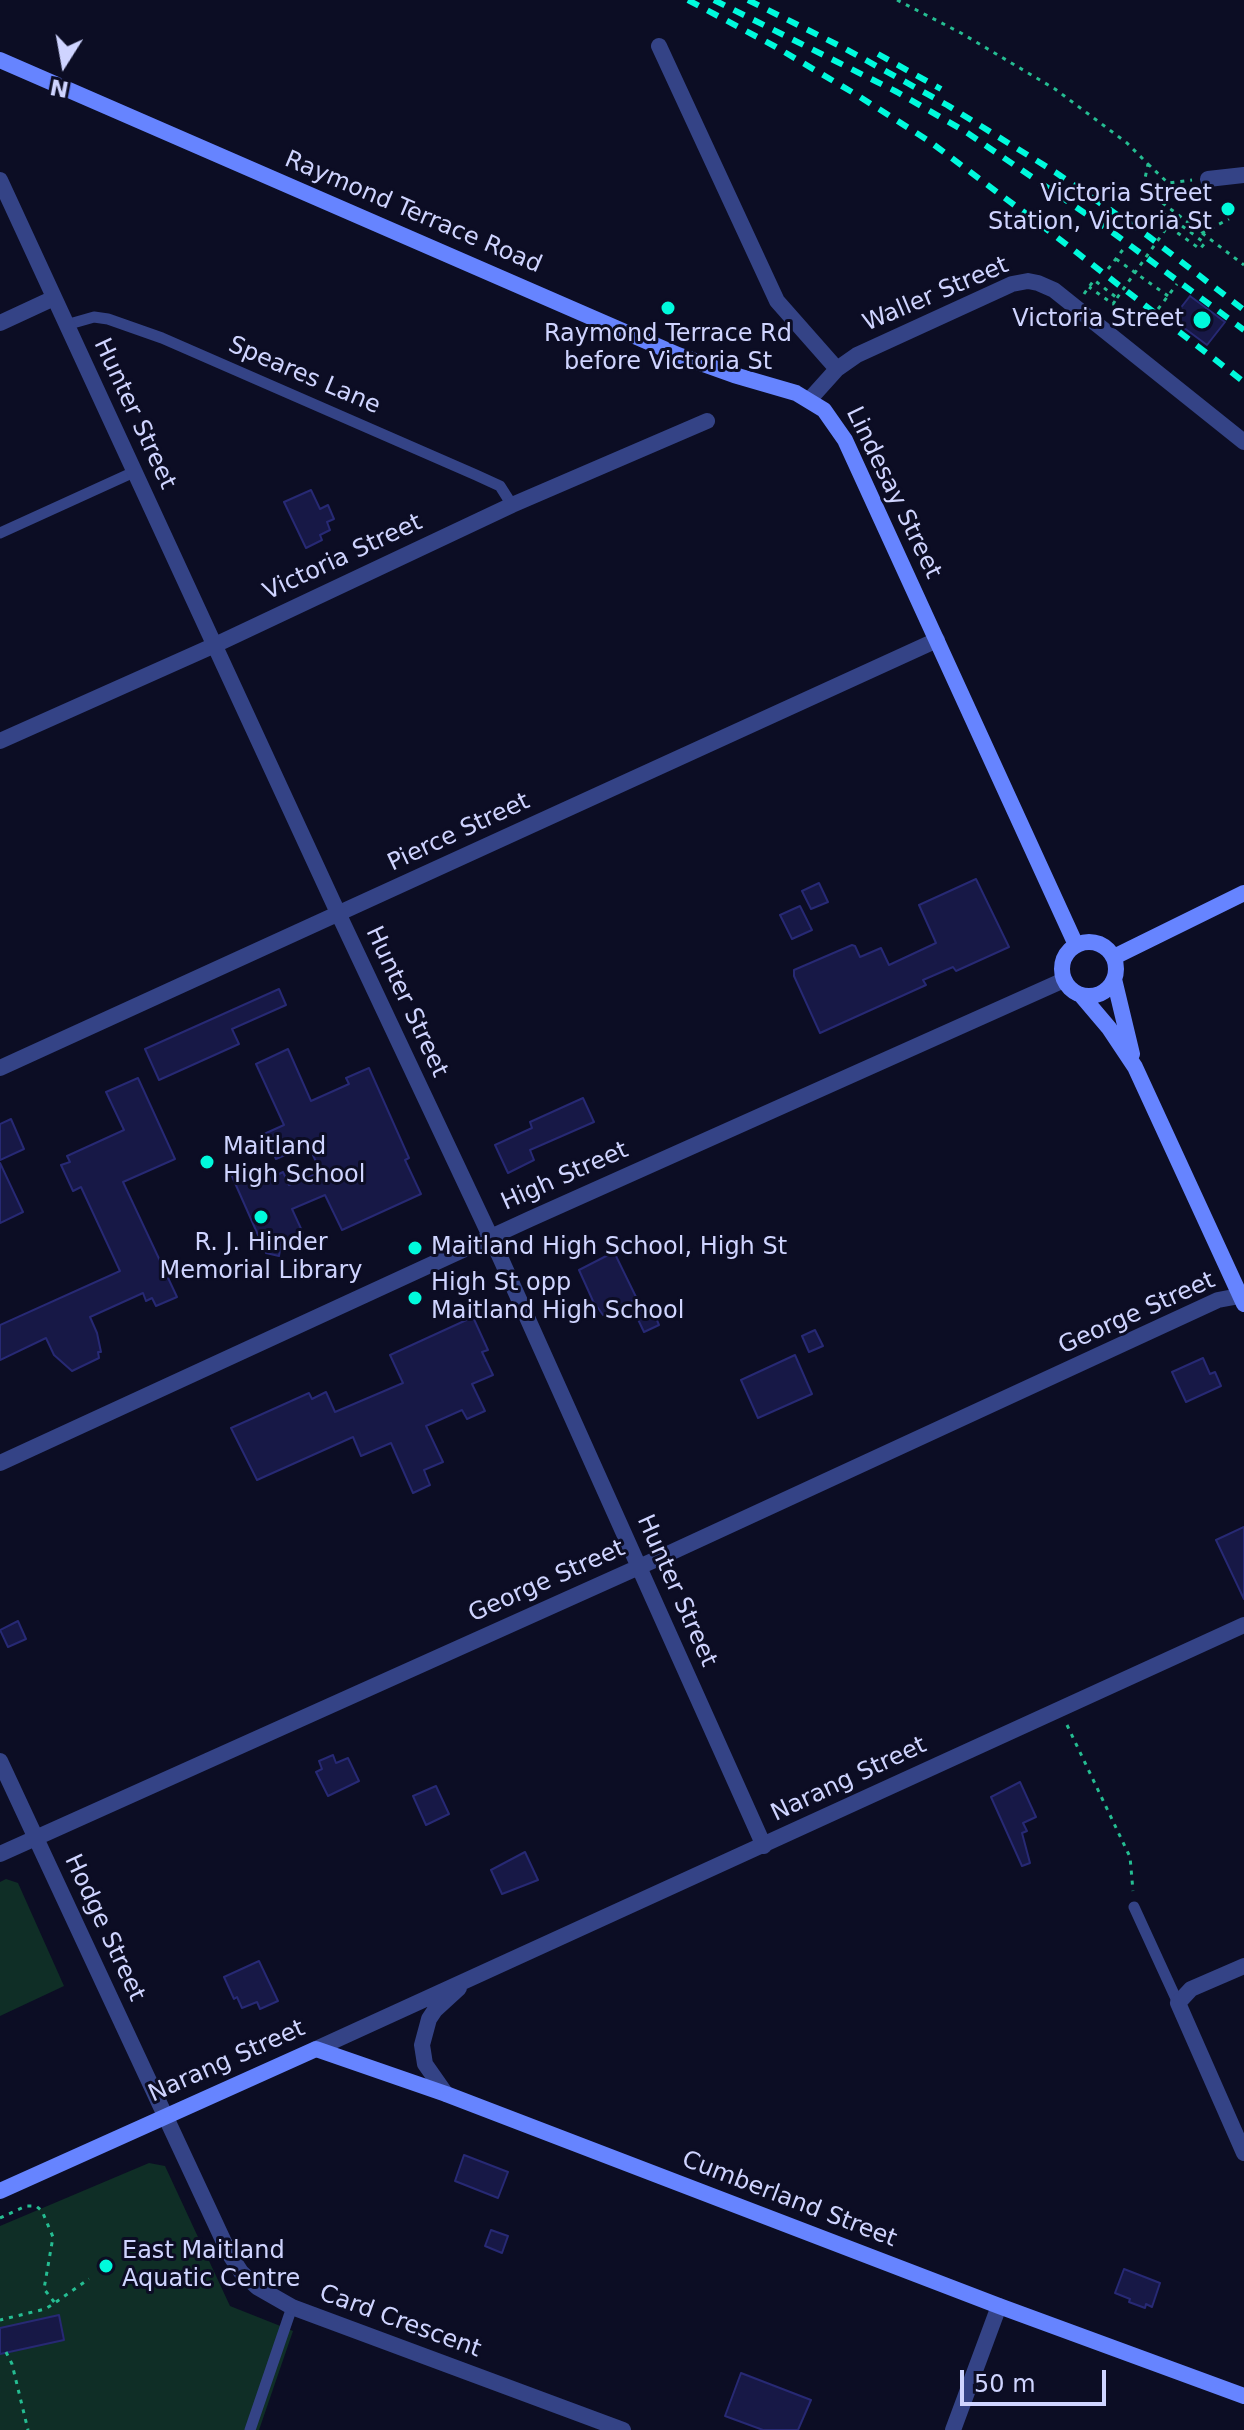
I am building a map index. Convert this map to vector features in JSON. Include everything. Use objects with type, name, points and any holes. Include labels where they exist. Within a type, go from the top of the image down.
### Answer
[{"type":"main road","name":"Raymond Terrace Road","points":[[0,60],[678,355],[810,399]]},
{"type":"main road","name":"Lindesay Street","points":[[810,399],[832,419],[845,440],[1076,945]]},
{"type":"main road","points":[[1114,957],[1244,893]]},
{"type":"main road","points":[[1081,995],[1095,996],[1107,990],[1114,979],[1114,957],[1106,947],[1094,942],[1076,945],[1066,954],[1062,966],[1064,980],[1109,1028],[1135,1067],[1243,1298]]},
{"type":"main road","points":[[1114,979],[1135,1067]]},
{"type":"main road","name":"Narang Street","points":[[0,2191],[316,2049]]},
{"type":"main road","name":"Cumberland Street","points":[[316,2049],[446,2094],[999,2306],[1244,2396]]},
{"type":"street","points":[[659,46],[777,301],[837,369]]},
{"type":"street","points":[[1208,179],[1244,175]]},
{"type":"street","name":"Hunter Street","points":[[0,180],[490,1237],[764,1846]]},
{"type":"street","name":"Waller Street","points":[[837,369],[857,355],[1012,284],[1028,281],[1054,290],[1244,442]]},
{"type":"street","points":[[0,323],[54,298]]},
{"type":"street","name":"Lindesay Street","points":[[810,399],[837,369]]},
{"type":"street","name":"Victoria Street","points":[[0,741],[215,645],[512,505],[707,421]]},
{"type":"street","name":"Pierce Street","points":[[0,1068],[937,640]]},
{"type":"street","name":"High Street","points":[[0,1463],[490,1237],[1064,980]]},
{"type":"street","name":"George Street","points":[[0,1854],[639,1567],[1218,1300],[1243,1298]]},
{"type":"street","name":"Narang Street","points":[[316,2049],[1244,1625]]},
{"type":"street","name":"Hodge Street","points":[[0,1761],[165,2115]]},
{"type":"street","points":[[1244,1966],[1191,1989],[1178,2003],[1244,2153]]},
{"type":"street","name":"Narang Street","points":[[446,2094],[425,2064],[422,2045],[424,2032],[435,2010],[472,1976]]},
{"type":"street","name":"Card Crescent","points":[[165,2115],[230,2255],[241,2272],[257,2287],[292,2307],[623,2430]]},
{"type":"street","points":[[953,2430],[999,2306]]},
{"type":"lane","name":"Speares Lane","points":[[66,325],[94,317],[162,338],[500,486],[512,505]]},
{"type":"lane","points":[[0,533],[134,472]]},
{"type":"lane","points":[[1134,1907],[1178,2003]]},
{"type":"lane","points":[[250,2430],[292,2307]]},
{"type":"path","points":[[897,0],[961,33],[1055,89],[1127,143],[1168,183],[1208,179]]},
{"type":"path","points":[[1148,164],[1143,188],[1244,265]]},
{"type":"path","points":[[1089,287],[1113,304],[1168,226],[1173,221],[1164,214],[1205,243],[1200,249],[1168,226]]},
{"type":"path","points":[[1198,238],[1229,219]]},
{"type":"path","points":[[1108,269],[1125,247]]},
{"type":"path","points":[[1116,259],[1168,296]]},
{"type":"path","points":[[1094,280],[1117,298]]},
{"type":"path","points":[[1158,309],[1177,284]]},
{"type":"path","points":[[1060,1710],[1130,1857],[1134,1907]]},
{"type":"path","points":[[0,2218],[26,2206],[36,2206],[42,2211],[53,2237],[44,2289],[55,2303]]},
{"type":"path","points":[[0,2320],[45,2309],[89,2279]]},
{"type":"path","points":[[6,2352],[12,2364],[28,2430]]},
{"type":"green space","points":[[6,1879],[18,1883],[64,1986],[0,2016],[0,1882]]},
{"type":"green space","name":"East Maitland Aquatic Centre","points":[[149,2163],[165,2166],[230,2306],[293,2331],[259,2430],[0,2430],[0,2226]]},
{"type":"building","points":[[1190,296],[1225,322],[1207,345],[1172,319]]},
{"type":"building","points":[[311,490],[320,509],[328,505],[334,519],[327,522],[330,530],[320,535],[322,540],[306,548],[284,502]]},
{"type":"building","points":[[976,879],[1009,947],[956,971],[953,967],[923,980],[926,985],[820,1033],[794,970],[852,945],[860,957],[881,948],[889,965],[936,943],[919,905]]},
{"type":"building","points":[[819,883],[828,902],[811,909],[802,891]]},
{"type":"building","points":[[800,906],[812,930],[792,939],[780,915]]},
{"type":"building","points":[[279,989],[286,1005],[232,1029],[239,1044],[159,1080],[145,1049]]},
{"type":"building","points":[[288,1049],[311,1101],[349,1084],[346,1078],[369,1068],[409,1158],[405,1160],[421,1194],[342,1230],[325,1195],[292,1209],[303,1233],[281,1243],[279,1256],[266,1253],[231,1174],[245,1166],[255,1186],[283,1172],[289,1185],[321,1172],[308,1145],[276,1159],[264,1134],[284,1125],[256,1064]]},
{"type":"building","points":[[138,1078],[175,1159],[123,1182],[177,1297],[156,1306],[152,1298],[146,1301],[143,1293],[90,1317],[97,1333],[101,1352],[98,1352],[99,1358],[72,1371],[54,1355],[46,1338],[0,1360],[0,1325],[120,1271],[81,1187],[73,1191],[61,1165],[70,1162],[67,1156],[124,1130],[106,1092]]},
{"type":"building","points":[[583,1098],[594,1122],[530,1150],[534,1160],[508,1173],[495,1145],[532,1128],[530,1122]]},
{"type":"building","points":[[11,1119],[24,1149],[0,1160],[0,1124]]},
{"type":"building","points":[[0,1163],[23,1212],[0,1223]]},
{"type":"building","points":[[614,1252],[637,1299],[603,1315],[579,1270]]},
{"type":"building","points":[[651,1306],[659,1325],[644,1332],[635,1313]]},
{"type":"building","points":[[473,1317],[488,1350],[482,1352],[493,1375],[472,1384],[485,1411],[467,1419],[462,1410],[426,1426],[443,1462],[424,1470],[430,1485],[413,1493],[391,1443],[361,1456],[353,1437],[257,1480],[231,1428],[309,1393],[312,1399],[326,1392],[335,1412],[403,1383],[390,1355]]},
{"type":"building","points":[[815,1330],[823,1346],[809,1352],[802,1336]]},
{"type":"building","points":[[795,1355],[812,1394],[758,1418],[741,1380]]},
{"type":"building","points":[[1203,1358],[1210,1374],[1215,1372],[1221,1386],[1186,1402],[1172,1372]]},
{"type":"building","points":[[1244,1527],[1244,1599],[1216,1540]]},
{"type":"building","points":[[18,1621],[26,1639],[8,1647],[0,1630]]},
{"type":"building","points":[[333,1755],[336,1763],[348,1758],[359,1781],[328,1796],[316,1772],[322,1769],[319,1761]]},
{"type":"building","points":[[1020,1782],[1036,1817],[1023,1823],[1027,1831],[1022,1833],[1030,1863],[1022,1866],[991,1797]]},
{"type":"building","points":[[436,1786],[449,1814],[426,1825],[413,1796]]},
{"type":"building","points":[[525,1852],[538,1880],[502,1894],[491,1870]]},
{"type":"building","points":[[259,1961],[278,2001],[260,2009],[257,2002],[242,2008],[224,1977]]},
{"type":"building","points":[[464,2155],[508,2172],[498,2198],[455,2181]]},
{"type":"building","points":[[491,2230],[508,2236],[502,2253],[485,2246]]},
{"type":"building","points":[[1124,2269],[1160,2283],[1152,2307],[1146,2304],[1145,2308],[1129,2302],[1130,2299],[1115,2293]]},
{"type":"building","points":[[59,2315],[64,2340],[0,2354],[0,2328]]},
{"type":"building","points":[[741,2373],[811,2400],[798,2430],[763,2430],[725,2416]]},
{"type":"railway","points":[[688,0],[776,47],[929,141],[1244,382]]},
{"type":"railway","points":[[714,0],[897,92],[966,132],[1108,229],[1244,330]]},
{"type":"railway","points":[[748,0],[947,105],[1055,172],[1148,236],[1244,310]]},
{"type":"railway","points":[[878,54],[941,89]]},
{"type":"place","name":"Victoria Street Station, Victoria St","points":[[1228,209]]},
{"type":"place","name":"Raymond Terrace Rd before Victoria St","points":[[668,308]]},
{"type":"place","name":"Victoria Street","points":[[1202,320]]},
{"type":"place","name":"Maitland High School","points":[[207,1162]]},
{"type":"place","name":"R. J. Hinder Memorial Library","points":[[261,1217]]},
{"type":"place","name":"Maitland High School, High St","points":[[415,1248]]},
{"type":"place","name":"High St opp Maitland High School","points":[[415,1298]]},
{"type":"place","name":"East Maitland Aquatic Centre","points":[[106,2266]]}]
